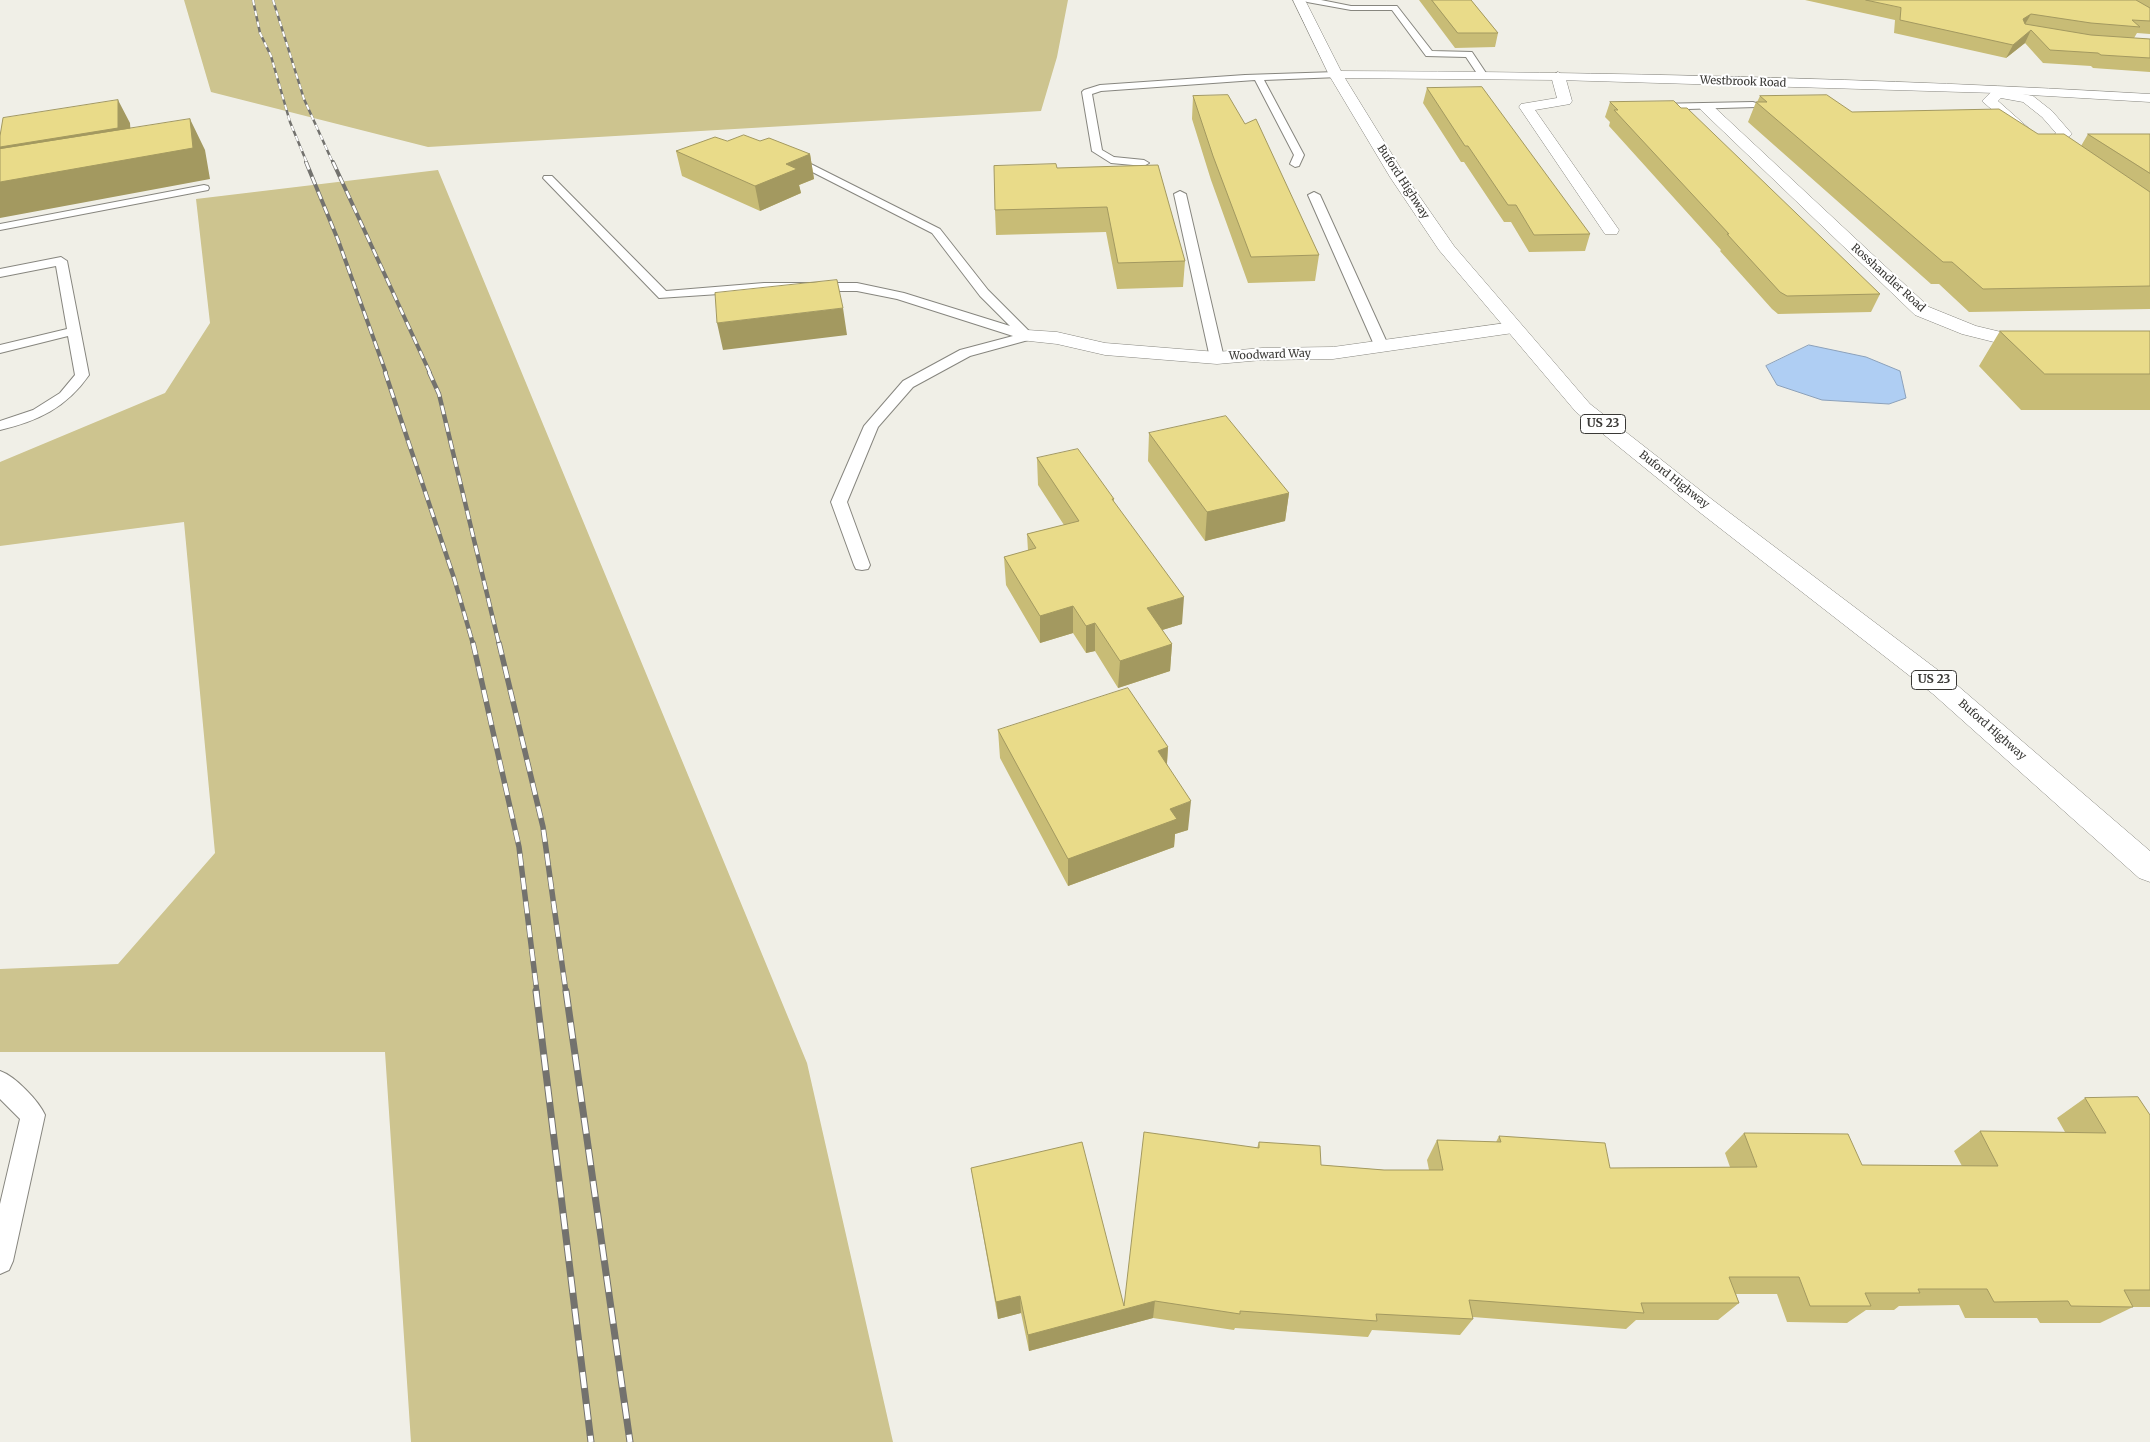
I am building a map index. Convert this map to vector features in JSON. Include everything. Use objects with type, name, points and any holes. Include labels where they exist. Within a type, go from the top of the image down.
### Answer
[{"type":"street","name":"Buford Highway","points":[[1299,0],[1312,18],[1336,76],[1398,177],[1443,242],[1513,328],[1583,408],[1706,506],[1942,687],[2150,869]]},
{"type":"street","name":"Westbrook Road","points":[[1336,76],[1558,76],[2150,98]]},
{"type":"street","points":[[1558,76],[1565,101],[1526,107],[1611,230]]},
{"type":"street","points":[[1997,91],[2028,99],[2047,114],[2065,134],[2057,149],[2027,133],[1989,101],[1997,91]]},
{"type":"street","name":"Rosshandler Road","points":[[1706,107],[1922,311],[1969,330],[2022,343],[2052,343]]},
{"type":"street","name":"Woodward Way","points":[[1026,336],[1057,338],[1106,349],[1217,358],[1262,354],[1333,353],[1513,328]]},
{"type":"lane","points":[[1307,0],[1351,8],[1394,8],[1429,54],[1469,54],[1483,76]]},
{"type":"lane","points":[[1329,13],[1351,8]]},
{"type":"lane","points":[[1144,163],[1111,160],[1097,151],[1087,92],[1100,88],[1258,78],[1336,76]]},
{"type":"lane","points":[[1258,78],[1298,155],[1295,164]]},
{"type":"lane","points":[[1651,107],[1753,106]]},
{"type":"lane","points":[[777,149],[936,231],[984,293],[1026,336]]},
{"type":"lane","points":[[548,178],[663,295],[764,287],[857,286],[900,296],[1026,336]]},
{"type":"lane","points":[[0,227],[204,188]]},
{"type":"lane","points":[[1180,194],[1217,358]]},
{"type":"lane","points":[[1314,195],[1382,347]]},
{"type":"lane","points":[[0,273],[61,261],[82,375],[65,396],[38,413],[0,426]]},
{"type":"lane","points":[[0,349],[74,331]]},
{"type":"lane","points":[[862,566],[839,502],[871,426],[908,384],[965,354],[1026,336]]},
{"type":"lane","points":[[0,1082],[33,1115],[0,1261]]},
{"type":"shaded area","points":[[184,0],[1068,0],[1057,57],[1041,111],[428,147],[211,92]]},
{"type":"shaded area","points":[[438,170],[807,1063],[893,1442],[411,1442],[385,1052],[0,1052],[0,969],[118,964],[215,853],[184,522],[0,546],[0,462],[165,393],[210,323],[196,199]]},
{"type":"water","points":[[1809,345],[1866,357],[1900,371],[1906,398],[1889,404],[1822,400],[1777,385],[1766,366]]},
{"type":"building","points":[[1432,0],[1471,0],[1498,33],[1458,33]]},
{"type":"building","points":[[1866,0],[2136,0],[2150,8],[2150,21],[2132,20],[2140,27],[2091,23],[2031,14],[2023,19],[2025,24],[2091,35],[2150,39],[2150,58],[2050,50],[2031,30],[2013,45],[1900,20],[1901,8]]},
{"type":"building","points":[[1482,87],[1590,234],[1534,235],[1516,205],[1508,205],[1468,146],[1465,146],[1427,88]]},
{"type":"building","points":[[1228,95],[1245,124],[1256,119],[1319,255],[1251,257],[1213,156],[1193,96]]},
{"type":"building","points":[[1827,95],[1852,112],[1999,109],[2038,134],[2064,134],[2150,192],[2150,286],[1983,289],[1952,262],[1943,262],[1756,102],[1767,102],[1760,96]]},
{"type":"building","points":[[118,100],[118,128],[0,147],[3,118]]},
{"type":"building","points":[[1674,101],[1681,108],[1687,108],[1880,294],[1787,296],[1780,292],[1614,110],[1618,110],[1610,102]]},
{"type":"building","points":[[190,119],[193,148],[0,182],[0,149]]},
{"type":"building","points":[[2088,134],[2150,134],[2150,173]]},
{"type":"building","points":[[744,135],[760,141],[769,138],[810,154],[786,164],[797,169],[755,186],[676,151],[715,137],[727,141]]},
{"type":"building","points":[[1056,164],[1057,168],[1158,165],[1185,261],[1118,263],[1107,207],[995,210],[994,166]]},
{"type":"building","points":[[837,280],[843,308],[717,323],[715,293]]},
{"type":"building","points":[[2000,331],[2150,331],[2150,374],[2045,374]]},
{"type":"building","points":[[1226,416],[1289,493],[1207,512],[1149,433]]},
{"type":"building","points":[[1078,449],[1184,597],[1147,608],[1172,644],[1120,661],[1095,623],[1086,626],[1073,606],[1040,616],[1004,557],[1036,548],[1027,534],[1079,521],[1037,458]]},
{"type":"building","points":[[1128,688],[1168,747],[1158,751],[1191,801],[1170,809],[1177,819],[1068,859],[998,730]]},
{"type":"building","points":[[2138,1097],[2150,1115],[2150,1290],[2124,1290],[2133,1307],[2071,1306],[2068,1301],[1994,1302],[1987,1289],[1918,1289],[1920,1293],[1865,1293],[1871,1306],[1810,1306],[1799,1277],[1729,1277],[1739,1303],[1641,1303],[1644,1313],[1469,1300],[1473,1319],[1376,1314],[1377,1321],[1240,1311],[1240,1314],[1155,1301],[1028,1335],[1020,1296],[996,1302],[971,1168],[1082,1142],[1124,1306],[1144,1132],[1259,1148],[1259,1142],[1320,1146],[1321,1165],[1384,1170],[1443,1170],[1437,1140],[1501,1142],[1499,1136],[1605,1143],[1610,1168],[1757,1167],[1744,1133],[1848,1134],[1862,1165],[1998,1166],[1980,1131],[2106,1133],[2085,1098]]},
{"type":"railway","points":[[253,0],[260,33],[271,56],[290,122],[307,163]]},
{"type":"railway","points":[[273,0],[304,99],[333,163]]},
{"type":"railway","points":[[306,162],[338,240],[386,373]]},
{"type":"railway","points":[[333,162],[430,373]]},
{"type":"railway","points":[[385,372],[454,578],[473,644]]},
{"type":"railway","points":[[429,372],[439,394],[499,644]]},
{"type":"railway","points":[[473,643],[519,847],[537,993]]},
{"type":"railway","points":[[499,643],[543,827],[566,993]]},
{"type":"railway","points":[[536,991],[591,1442]]},
{"type":"railway","points":[[566,991],[630,1442]]}]
